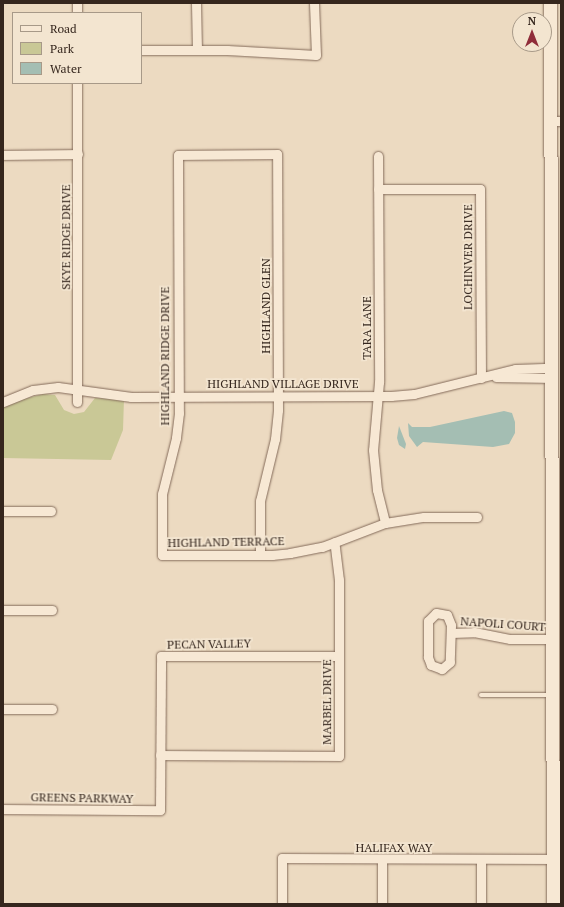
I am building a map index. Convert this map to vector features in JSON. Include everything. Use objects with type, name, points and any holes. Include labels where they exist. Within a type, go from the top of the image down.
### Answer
[{"type":"main road","points":[[550,3],[556,121],[552,373],[554,449],[552,639],[555,701],[552,859],[553,904]]},
{"type":"street","points":[[196,3],[197,50]]},
{"type":"street","points":[[142,50],[197,50],[316,55],[314,3]]},
{"type":"street","name":"SKYE RIDGE DRIVE","points":[[77,84],[78,390]]},
{"type":"street","points":[[3,155],[78,154]]},
{"type":"street","name":"HIGHLAND GLEN","points":[[178,155],[277,154],[278,396],[275,439],[260,501],[260,555]]},
{"type":"street","name":"HIGHLAND RIDGE DRIVE","points":[[162,555],[161,500],[176,438],[179,397],[178,155]]},
{"type":"street","name":"TARA LANE","points":[[378,156],[379,396],[373,450],[377,490],[385,523]]},
{"type":"street","name":"LOCHINVER DRIVE","points":[[378,189],[480,189],[484,377]]},
{"type":"street","name":"HIGHLAND VILLAGE DRIVE","points":[[3,402],[33,390],[58,388],[120,396],[379,396],[414,394],[484,377],[552,373]]},
{"type":"street","points":[[77,402],[78,390]]},
{"type":"street","points":[[3,511],[51,511]]},
{"type":"street","name":"HIGHLAND TERRACE","points":[[162,555],[260,555],[305,551],[385,523],[424,517],[477,518]]},
{"type":"street","name":"MARBEL DRIVE","points":[[160,755],[340,756],[338,565],[334,542]]},
{"type":"street","points":[[3,610],[52,610]]},
{"type":"street","name":"NAPOLI COURT","points":[[436,612],[447,615],[451,633],[449,665],[442,669],[434,668],[428,657],[430,616],[436,612]]},
{"type":"street","name":"NAPOLI COURT","points":[[451,633],[474,632],[510,639],[552,639]]},
{"type":"street","name":"PECAN VALLEY","points":[[160,810],[161,656],[339,656]]},
{"type":"street","points":[[3,709],[52,709]]},
{"type":"street","name":"GREENS PARKWAY","points":[[3,809],[160,810]]},
{"type":"street","name":"HALIFAX WAY","points":[[282,904],[282,858],[382,860],[552,859]]},
{"type":"street","points":[[382,860],[382,904]]},
{"type":"street","points":[[481,860],[481,904]]},
{"type":"lane","points":[[481,695],[555,701]]},
{"type":"green space","points":[[43,394],[55,395],[64,410],[74,414],[84,412],[95,398],[124,399],[123,430],[111,460],[3,458],[3,407],[16,401]]},
{"type":"water","points":[[504,411],[512,413],[515,422],[515,433],[509,444],[493,447],[423,442],[417,447],[409,436],[408,423],[412,427],[430,427]]},
{"type":"water","points":[[399,426],[406,444],[405,449],[399,445],[397,438]]}]
